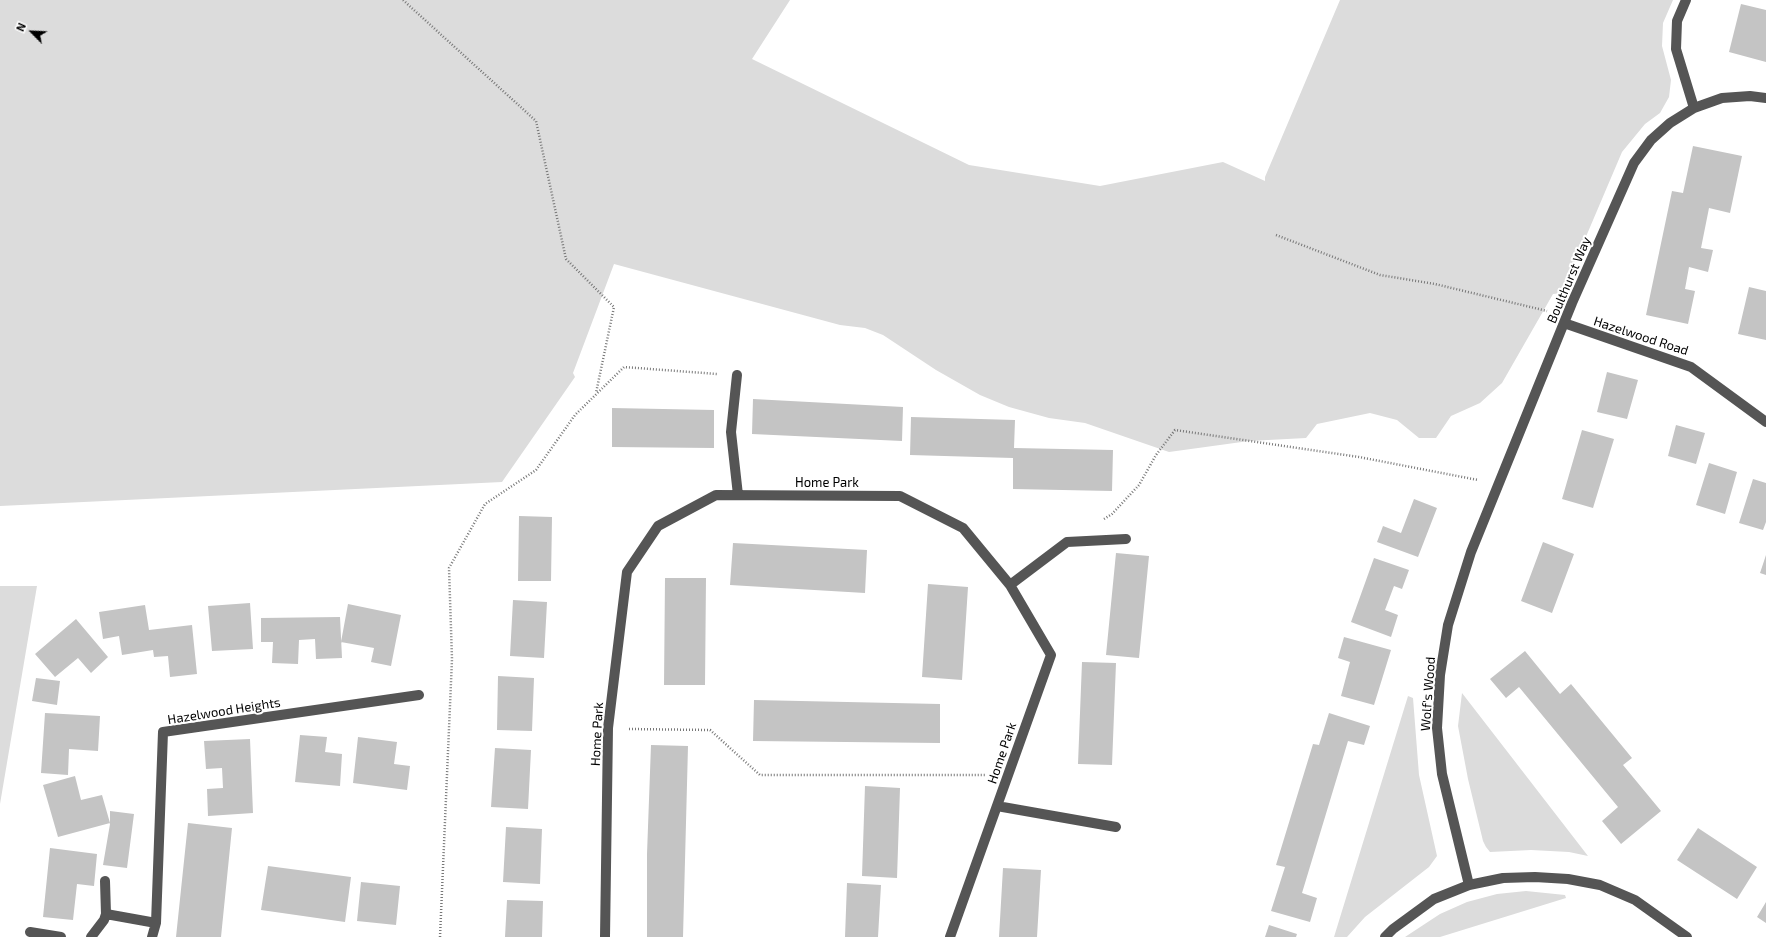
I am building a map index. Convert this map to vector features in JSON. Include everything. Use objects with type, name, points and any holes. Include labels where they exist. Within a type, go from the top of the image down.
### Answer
[{"type":"street","points":[[1686,0],[1677,21],[1676,49],[1694,108]]},
{"type":"street","name":"Boulthurst Way","points":[[1471,552],[1572,303],[1634,163],[1652,140],[1665,128],[1694,108],[1722,98],[1750,96],[1766,98]]},
{"type":"street","name":"Hazelwood Road","points":[[1564,323],[1691,367],[1766,422]]},
{"type":"street","points":[[737,375],[731,432],[738,495]]},
{"type":"street","name":"Home Park","points":[[605,937],[608,728],[627,572],[658,526],[716,495],[900,496],[963,528],[1010,585],[1051,654],[950,937]]},
{"type":"street","points":[[1010,585],[1067,542],[1126,539]]},
{"type":"street","name":"Wolf's Wood","points":[[1470,885],[1442,774],[1437,728],[1440,675],[1448,625],[1471,552]]},
{"type":"street","name":"Hazelwood Heights","points":[[152,937],[156,923],[163,732],[419,695]]},
{"type":"street","points":[[997,806],[1116,827]]},
{"type":"street","points":[[1385,937],[1393,929],[1434,899],[1470,885],[1503,878],[1535,877],[1568,879],[1600,885],[1635,900],[1687,937]]},
{"type":"street","points":[[91,937],[104,920],[106,914],[105,881]]},
{"type":"street","points":[[106,914],[156,923]]},
{"type":"street","points":[[30,932],[61,937]]},
{"type":"path","points":[[403,0],[536,120],[566,259],[614,306],[596,393]]},
{"type":"path","points":[[1276,234],[1380,275],[1435,284],[1546,311],[1572,303]]},
{"type":"path","points":[[440,937],[452,659],[449,568],[485,504],[536,470],[575,415],[624,367],[737,375]]},
{"type":"path","points":[[1100,522],[1112,514],[1139,485],[1156,455],[1174,430],[1359,457],[1498,484]]},
{"type":"path","points":[[608,728],[710,730],[760,775],[1008,775]]},
{"type":"shaded area","points":[[0,0],[790,0],[752,59],[969,165],[1100,186],[1223,162],[1265,181],[1265,177],[1340,0],[1673,0],[1663,23],[1662,46],[1671,80],[1669,97],[1660,113],[1645,124],[1622,152],[1562,293],[1553,294],[1502,383],[1480,403],[1451,416],[1436,438],[1419,438],[1397,420],[1370,413],[1317,424],[1306,438],[1249,441],[1169,452],[1085,423],[1049,418],[1009,407],[980,395],[936,370],[883,335],[865,328],[840,325],[614,264],[573,373],[575,377],[502,482],[0,506]]},
{"type":"shaded area","points":[[0,586],[37,586],[0,804]]},
{"type":"shaded area","points":[[1462,693],[1588,856],[1569,852],[1531,850],[1490,852],[1486,847],[1483,841],[1468,779],[1458,726]]},
{"type":"shaded area","points":[[1408,696],[1413,698],[1419,775],[1437,856],[1429,867],[1365,917],[1347,937],[1334,937]]},
{"type":"shaded area","points":[[1526,891],[1565,895],[1566,898],[1440,937],[1405,937],[1440,914],[1467,902],[1497,894]]},
{"type":"building","points":[[1741,4],[1766,10],[1766,62],[1729,52]]},
{"type":"building","points":[[1693,146],[1742,156],[1730,213],[1709,208],[1701,248],[1713,250],[1708,272],[1689,267],[1685,289],[1695,291],[1688,324],[1646,315],[1672,191],[1683,193]]},
{"type":"building","points":[[1749,287],[1766,291],[1766,340],[1738,334]]},
{"type":"building","points":[[1607,372],[1638,380],[1627,419],[1597,412]]},
{"type":"building","points":[[753,399],[903,407],[902,441],[752,434]]},
{"type":"building","points":[[612,408],[714,410],[714,448],[612,447]]},
{"type":"building","points":[[911,417],[1015,420],[1014,448],[1113,450],[1112,491],[1013,489],[1013,458],[910,455]]},
{"type":"building","points":[[1676,425],[1705,433],[1696,464],[1668,456]]},
{"type":"building","points":[[1582,430],[1614,439],[1593,508],[1562,499]]},
{"type":"building","points":[[1709,463],[1737,472],[1725,514],[1696,505]]},
{"type":"building","points":[[1753,479],[1766,483],[1766,522],[1763,530],[1739,523]]},
{"type":"building","points":[[1414,499],[1437,508],[1418,557],[1377,542],[1383,526],[1401,533]]},
{"type":"building","points":[[519,516],[552,517],[551,581],[518,581]]},
{"type":"building","points":[[1543,542],[1574,554],[1552,613],[1521,601]]},
{"type":"building","points":[[733,543],[867,550],[865,593],[730,585]]},
{"type":"building","points":[[1116,553],[1149,556],[1139,658],[1106,655]]},
{"type":"building","points":[[1766,555],[1766,575],[1760,573]]},
{"type":"building","points":[[1374,558],[1409,570],[1402,589],[1394,586],[1385,610],[1398,615],[1391,637],[1351,622]]},
{"type":"building","points":[[665,578],[706,578],[705,685],[664,685]]},
{"type":"building","points":[[928,584],[968,587],[962,680],[922,677]]},
{"type":"building","points":[[513,600],[547,602],[544,658],[510,656]]},
{"type":"building","points":[[250,603],[253,649],[212,651],[208,606]]},
{"type":"building","points":[[348,604],[401,615],[391,666],[371,662],[374,648],[341,642]]},
{"type":"building","points":[[145,605],[149,630],[192,625],[197,674],[170,677],[168,656],[154,657],[153,650],[122,655],[119,636],[103,639],[99,612]]},
{"type":"building","points":[[340,617],[342,658],[316,659],[315,639],[299,640],[298,664],[272,663],[273,642],[261,642],[261,618]]},
{"type":"building","points":[[76,619],[108,657],[91,673],[78,658],[55,677],[35,654]]},
{"type":"building","points":[[1344,637],[1391,650],[1374,705],[1341,696],[1350,662],[1338,658]]},
{"type":"building","points":[[1525,651],[1560,694],[1571,684],[1632,758],[1623,765],[1661,811],[1621,844],[1602,821],[1618,807],[1519,687],[1506,698],[1490,679]]},
{"type":"building","points":[[1082,662],[1116,663],[1112,765],[1078,764]]},
{"type":"building","points":[[498,676],[534,678],[532,731],[497,730]]},
{"type":"building","points":[[36,678],[60,681],[57,705],[32,701]]},
{"type":"building","points":[[754,700],[940,704],[940,743],[753,741]]},
{"type":"building","points":[[45,713],[100,716],[98,751],[69,749],[68,775],[41,773]]},
{"type":"building","points":[[1329,713],[1370,726],[1364,745],[1348,741],[1302,893],[1317,898],[1310,922],[1271,911],[1285,867],[1276,865],[1313,744],[1319,745]]},
{"type":"building","points":[[300,735],[327,737],[325,752],[342,754],[340,786],[295,782]]},
{"type":"building","points":[[358,737],[397,742],[394,764],[410,766],[407,790],[353,783]]},
{"type":"building","points":[[250,739],[253,813],[208,816],[207,789],[223,788],[222,768],[206,769],[204,741]]},
{"type":"building","points":[[651,745],[688,746],[683,937],[647,937],[647,854]]},
{"type":"building","points":[[495,748],[531,750],[528,809],[491,807]]},
{"type":"building","points":[[75,776],[81,800],[102,795],[110,823],[58,837],[43,785]]},
{"type":"building","points":[[865,786],[900,788],[897,878],[862,876]]},
{"type":"building","points":[[110,811],[134,814],[127,868],[103,865],[110,824]]},
{"type":"building","points":[[188,823],[232,828],[221,937],[176,937]]},
{"type":"building","points":[[506,827],[542,829],[540,884],[503,882]]},
{"type":"building","points":[[1698,828],[1757,867],[1737,899],[1677,860]]},
{"type":"building","points":[[50,848],[97,854],[94,886],[77,884],[73,920],[43,917]]},
{"type":"building","points":[[268,866],[351,877],[345,922],[261,910]]},
{"type":"building","points":[[1003,868],[1041,870],[1037,937],[999,937]]},
{"type":"building","points":[[361,882],[400,886],[396,925],[357,921]]},
{"type":"building","points":[[847,883],[881,885],[878,937],[845,937]]},
{"type":"building","points":[[507,900],[543,901],[542,937],[505,937]]},
{"type":"building","points":[[1766,902],[1766,923],[1757,917]]},
{"type":"building","points":[[1269,925],[1297,934],[1296,937],[1265,937]]}]
